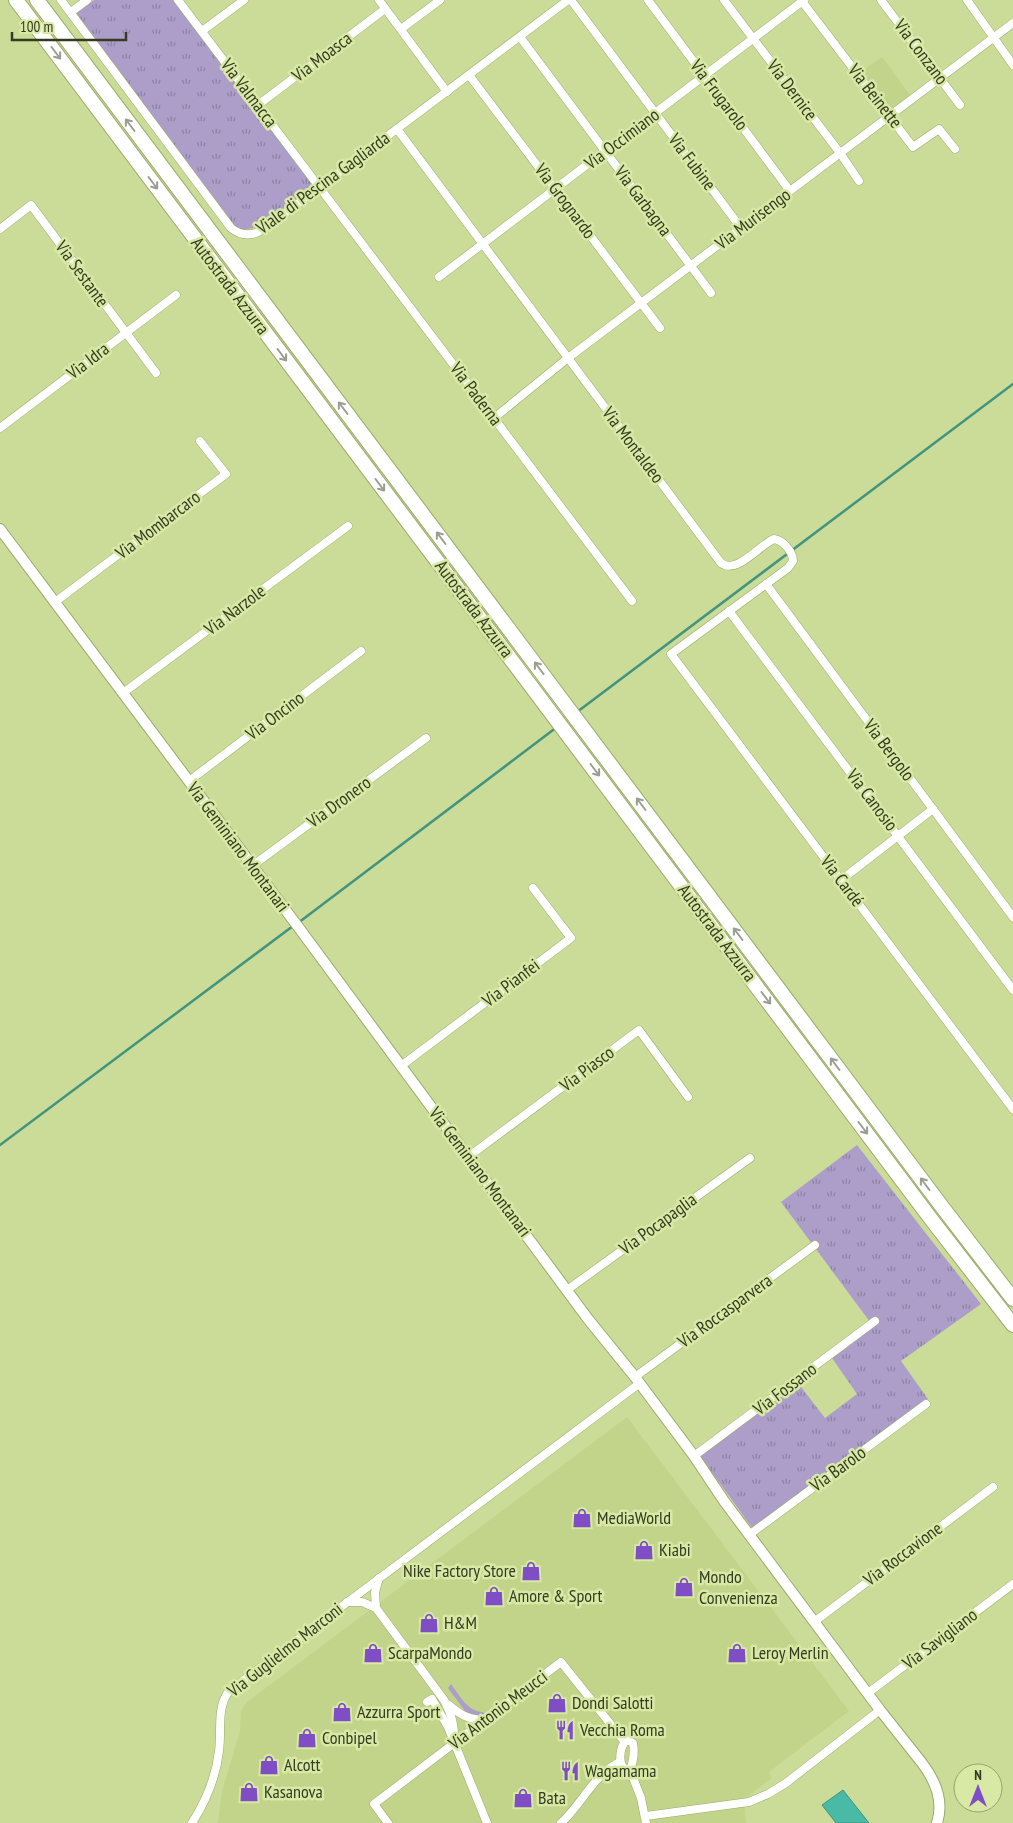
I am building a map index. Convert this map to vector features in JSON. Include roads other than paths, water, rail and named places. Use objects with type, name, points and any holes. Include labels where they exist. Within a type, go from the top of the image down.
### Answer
[{"type":"highway","name":"Autostrada Azzurra","points":[[16,0],[931,1219]]},
{"type":"highway","name":"Autostrada Azzurra","points":[[37,0],[943,1208]]},
{"type":"highway","points":[[943,1208],[1013,1299]]},
{"type":"highway","points":[[943,1208],[1013,1309]]},
{"type":"highway","points":[[931,1219],[1013,1325]]},
{"type":"highway","points":[[931,1219],[1013,1336]]},
{"type":"street","name":"Viale di Pescina Gagliarda","points":[[62,0],[234,230],[246,235],[259,232],[569,0]]},
{"type":"street","points":[[70,12],[87,0]]},
{"type":"street","name":"Via Valmacca","points":[[178,0],[319,187]]},
{"type":"street","points":[[202,31],[244,0]]},
{"type":"street","points":[[379,0],[447,92]]},
{"type":"street","points":[[401,29],[440,0]]},
{"type":"street","name":"Via Fubine","points":[[569,0],[741,228]]},
{"type":"street","name":"Via Frugarolo","points":[[648,0],[790,191]]},
{"type":"street","name":"Via Dernice","points":[[724,0],[840,153],[859,181]]},
{"type":"street","name":"Via Conzano","points":[[881,0],[960,105]]},
{"type":"street","points":[[967,0],[1013,65]]},
{"type":"street","name":"Via Occimiano","points":[[439,277],[802,1]]},
{"type":"street","name":"Via Beinette","points":[[802,1],[914,147],[940,128],[955,149]]},
{"type":"street","name":"Via Moasca","points":[[258,105],[385,9]]},
{"type":"street","name":"Via Murisengo","points":[[494,418],[568,358],[1013,23]]},
{"type":"street","name":"Via Garbagna","points":[[520,37],[711,293]]},
{"type":"street","name":"Via Grognardo","points":[[469,75],[660,328]]},
{"type":"street","name":"Via Montaldeo","points":[[397,129],[721,563],[727,566],[738,564],[773,539],[780,540],[791,554],[793,558],[792,563],[672,654]]},
{"type":"street","name":"Via Paderna","points":[[319,187],[632,601]]},
{"type":"street","name":"Via Sestante","points":[[0,229],[31,206],[156,373]]},
{"type":"street","name":"Via Idra","points":[[0,428],[176,295]]},
{"type":"street","name":"Via Mombarcaro","points":[[55,602],[226,474],[200,441]]},
{"type":"street","name":"Via Narzole","points":[[123,693],[348,526]]},
{"type":"street","name":"Via Geminiano Montanari","points":[[0,529],[567,1290],[694,1456],[749,1535],[814,1622],[931,1774],[939,1799],[940,1809],[937,1823]]},
{"type":"street","name":"Via Bergolo","points":[[766,584],[1013,917]]},
{"type":"street","name":"Via Canosio","points":[[729,611],[1013,990]]},
{"type":"street","name":"Via Oncino","points":[[189,781],[361,651]]},
{"type":"street","name":"Via Cardé","points":[[672,654],[841,880],[1010,1099],[1013,1109]]},
{"type":"street","name":"Via Dronero","points":[[252,866],[426,738]]},
{"type":"street","points":[[841,880],[933,809]]},
{"type":"street","name":"Via Pianfei","points":[[401,1066],[571,938],[533,888]]},
{"type":"street","name":"Via Piasco","points":[[468,1157],[639,1030],[688,1097]]},
{"type":"street","name":"Via Pocapaglia","points":[[567,1290],[750,1158]]},
{"type":"street","name":"Via Roccasparvera","points":[[379,1578],[815,1245]]},
{"type":"street","name":"Via Fossano","points":[[694,1456],[875,1321]]},
{"type":"street","name":"Via Barolo","points":[[749,1535],[926,1404]]},
{"type":"street","name":"Via Roccavione","points":[[814,1622],[993,1487]]},
{"type":"street","points":[[376,1608],[375,1592],[379,1578]]},
{"type":"street","name":"Via Guglielmo Marconi","points":[[192,1823],[204,1805],[213,1782],[219,1753],[221,1708],[224,1698],[229,1691],[379,1578]]},
{"type":"street","name":"Via Savigliano","points":[[868,1693],[1013,1584]]},
{"type":"street","points":[[346,1602],[362,1602],[376,1608],[444,1700],[452,1715],[454,1744]]},
{"type":"street","name":"Via Antonio Meucci","points":[[388,1823],[374,1804],[561,1662],[624,1741]]},
{"type":"street","points":[[428,1702],[432,1699],[448,1727],[487,1823]]},
{"type":"street","points":[[444,1700],[456,1712],[470,1721],[473,1729]]},
{"type":"street","points":[[630,1770],[622,1767],[620,1762],[624,1741],[631,1740],[633,1743],[633,1757],[630,1770],[641,1798],[646,1820],[749,1802],[768,1794],[786,1782],[880,1710]]},
{"type":"street","points":[[465,1717],[485,1720]]},
{"type":"street","points":[[454,1725],[460,1732],[466,1735]]},
{"type":"street","points":[[561,1823],[605,1771],[620,1762]]},
{"type":"water","points":[[843,1790],[869,1823],[836,1823],[822,1805]]},
{"type":"waterway","points":[[577,712],[1013,384]]},
{"type":"waterway","points":[[298,923],[557,727]]},
{"type":"waterway","points":[[0,1145],[293,926]]},
{"type":"place","name":"MediaWorld","points":[[582,1518]]},
{"type":"place","name":"Kiabi","points":[[644,1550]]},
{"type":"place","name":"Nike Factory Store","points":[[531,1571]]},
{"type":"place","name":"Mondo Convenienza","points":[[684,1587]]},
{"type":"place","name":"Amore & Sport","points":[[494,1596]]},
{"type":"place","name":"H&M","points":[[429,1623]]},
{"type":"place","name":"ScarpaMondo","points":[[373,1653]]},
{"type":"place","name":"Leroy Merlin","points":[[737,1653]]},
{"type":"place","name":"Dondi Salotti","points":[[557,1703]]},
{"type":"place","name":"Azzurra Sport","points":[[342,1712]]},
{"type":"place","name":"Vecchia Roma","points":[[565,1730]]},
{"type":"place","name":"Conbipel","points":[[307,1738]]},
{"type":"place","name":"Alcott","points":[[269,1765]]},
{"type":"place","name":"Wagamama","points":[[570,1771]]},
{"type":"place","name":"Kasanova","points":[[249,1792]]},
{"type":"place","name":"Bata","points":[[523,1798]]}]
